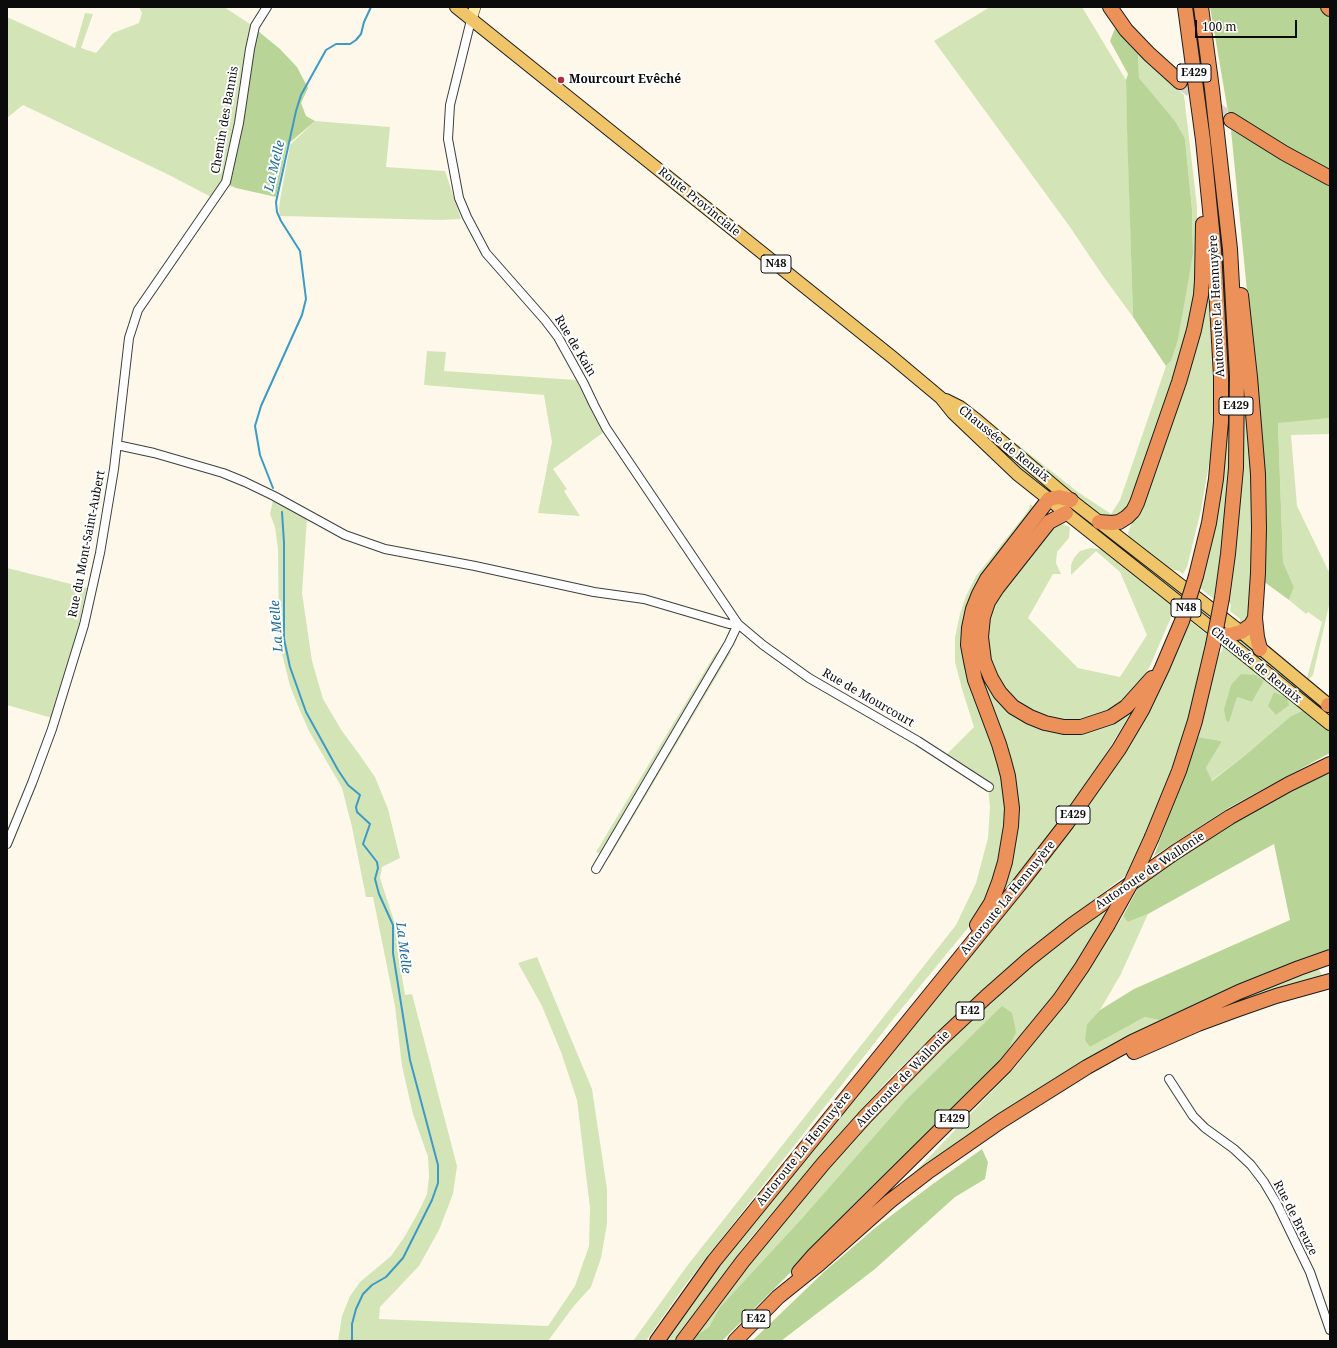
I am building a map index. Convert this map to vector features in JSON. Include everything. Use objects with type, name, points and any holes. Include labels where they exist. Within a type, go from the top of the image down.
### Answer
[{"type":"highway","points":[[1110,7],[1126,30],[1144,50],[1180,82]]},
{"type":"highway","name":"Autoroute La Hennuyère","points":[[657,1341],[719,1255],[1020,885],[1068,823],[1119,749],[1142,710],[1162,668],[1182,620],[1205,542],[1211,508],[1219,450],[1221,370],[1215,258],[1185,7]]},
{"type":"highway","name":"Autoroute La Hennuyère","points":[[778,1297],[813,1256],[1005,1066],[1064,992],[1082,967],[1131,883],[1179,771],[1195,721],[1217,640],[1229,547],[1236,468],[1237,376],[1230,248],[1213,95],[1201,7]]},
{"type":"highway","points":[[1231,120],[1284,153],[1330,178]]},
{"type":"highway","points":[[1099,522],[1119,522],[1133,511],[1137,503],[1179,382],[1194,330],[1201,295],[1203,261],[1202,200],[1198,163],[1202,140]]},
{"type":"highway","points":[[1226,214],[1235,234],[1256,436],[1259,528],[1255,618],[1260,649]]},
{"type":"highway","points":[[967,949],[977,927],[991,903],[999,882],[1005,862],[1012,826],[1008,776],[999,744],[975,680],[968,645],[969,628],[978,594],[987,579],[1049,500],[1059,497],[1068,506],[1049,522],[997,588],[988,602],[983,617],[981,637],[984,661],[991,678],[1000,693],[1014,707],[1030,717],[1045,723],[1064,727],[1081,726],[1111,716],[1126,707],[1149,680],[1162,668]]},
{"type":"highway","points":[[1217,640],[1241,632],[1251,625],[1255,618]]},
{"type":"highway","name":"Autoroute de Wallonie","points":[[683,1341],[743,1260],[823,1164],[865,1117],[938,1042],[986,997],[1029,959],[1072,925],[1174,852],[1230,817],[1289,784],[1330,764]]},
{"type":"highway","name":"E42","points":[[735,1341],[778,1297],[819,1264],[890,1201],[929,1171],[1001,1121],[1086,1067],[1132,1042],[1204,1008],[1299,968],[1330,957]]},
{"type":"highway","points":[[1086,1067],[1115,1060],[1164,1038],[1236,1010],[1276,996],[1330,981]]},
{"type":"main road","name":"Route Provinciale","points":[[456,7],[941,398]]},
{"type":"main road","name":"Chaussée de Renaix","points":[[941,398],[953,413],[1002,460],[1049,500]]},
{"type":"main road","name":"Chaussée de Renaix","points":[[941,398],[960,407],[978,421],[1068,506],[1217,640],[1330,724]]},
{"type":"main road","name":"Chaussée de Renaix","points":[[1068,506],[1099,522],[1241,632],[1329,706]]},
{"type":"street","name":"Chemin des Bannis","points":[[138,310],[226,182],[239,123],[255,26],[267,7]]},
{"type":"street","points":[[471,20],[474,7]]},
{"type":"street","name":"Rue de Kain","points":[[471,20],[450,105],[448,139],[460,198],[467,217],[486,253],[558,337],[606,428],[738,624]]},
{"type":"street","name":"Rue du Mont-Saint-Aubert","points":[[7,844],[52,729],[84,625],[100,553],[118,445],[129,338],[138,310]]},
{"type":"street","points":[[118,445],[154,453],[223,473],[274,496],[345,535],[385,549],[588,590],[644,599],[729,624],[738,624],[725,650],[596,868]]},
{"type":"street","name":"Rue de Mourcourt","points":[[738,624],[763,645],[809,678],[918,741],[989,787]]},
{"type":"street","name":"Rue de Breuze","points":[[1169,1079],[1193,1116],[1205,1128],[1234,1149],[1251,1165],[1264,1182],[1277,1204],[1310,1272],[1330,1330]]},
{"type":"green space","points":[[139,7],[224,7],[253,26],[231,149],[223,180],[213,198],[169,175],[23,105],[7,118],[7,17],[75,48],[85,13],[93,14],[81,48],[96,53],[113,33],[139,23],[142,13]]},
{"type":"green space","points":[[990,7],[1082,7],[1126,80],[1133,317],[1070,227],[934,41]]},
{"type":"green space","points":[[1210,7],[1322,7],[1330,16],[1330,172],[1261,133],[1228,112]]},
{"type":"green space","points":[[1115,28],[1138,53],[1139,78],[1175,121],[1185,139],[1192,209],[1193,254],[1178,339],[1171,361],[1166,366],[1133,317],[1127,129],[1126,80],[1128,74],[1110,41]]},
{"type":"green space","points":[[258,31],[280,49],[297,67],[308,88],[301,103],[306,116],[315,121],[287,145],[276,197],[229,185],[253,44]]},
{"type":"green space","points":[[1138,53],[1184,95],[1197,206],[1197,285],[1186,344],[1127,512],[1120,518],[1104,518],[953,396],[958,398],[1078,492],[1111,514],[1120,500],[1166,366],[1171,361],[1193,254],[1192,209],[1185,139],[1139,78]]},
{"type":"green space","points":[[1207,115],[1212,118],[1231,326],[1230,492],[1215,600],[1200,588],[1219,487],[1204,120]]},
{"type":"green space","points":[[315,121],[390,127],[386,167],[445,171],[461,219],[440,220],[280,216],[280,200],[290,145]]},
{"type":"green space","points":[[1231,130],[1330,185],[1330,418],[1278,423],[1283,562],[1294,587],[1289,600],[1263,581],[1259,412]]},
{"type":"green space","points":[[1208,251],[1214,401],[1211,452],[1201,510],[1187,567],[1183,574],[1179,571],[1168,569],[1129,537],[1128,533],[1184,377]]},
{"type":"green space","points":[[427,351],[446,352],[444,371],[576,380],[604,432],[553,469],[567,489],[564,491],[580,516],[538,513],[552,442],[544,395],[424,385]]},
{"type":"green space","points":[[1243,377],[1253,442],[1252,618],[1239,625],[1240,619],[1230,611],[1231,605],[1229,602],[1237,539],[1242,478]]},
{"type":"green space","points":[[960,411],[1065,497],[1049,495],[1013,465]]},
{"type":"green space","points":[[1330,418],[1330,434],[1291,435],[1297,506],[1330,574],[1330,601],[1313,675],[1309,679],[1307,678],[1322,622],[1308,612],[1306,614],[1289,600],[1294,587],[1283,562],[1278,422]]},
{"type":"green space","points":[[273,500],[307,518],[302,593],[312,661],[323,699],[342,731],[375,777],[388,809],[400,858],[382,867],[380,878],[398,933],[397,947],[405,995],[412,994],[457,1166],[453,1194],[439,1230],[419,1266],[380,1307],[379,1319],[548,1326],[575,1286],[589,1246],[590,1208],[577,1100],[561,1052],[542,1006],[518,963],[537,957],[592,1089],[607,1189],[607,1224],[601,1258],[591,1287],[573,1307],[548,1341],[338,1341],[342,1316],[350,1296],[360,1282],[391,1256],[405,1236],[419,1211],[427,1194],[429,1176],[428,1157],[413,1114],[402,1066],[395,1006],[373,897],[366,897],[352,827],[342,788],[309,731],[298,706],[290,686],[279,641],[278,549],[275,527],[270,514]]},
{"type":"green space","points":[[1030,504],[1058,526],[1063,524],[1070,527],[1069,538],[1057,552],[1056,563],[1061,574],[1053,574],[1028,618],[1078,668],[1120,677],[1147,635],[1120,572],[1096,551],[1071,575],[1071,565],[1074,558],[1080,551],[1091,548],[1101,549],[1172,604],[1170,613],[1172,615],[1150,666],[1133,693],[1137,703],[1099,765],[1059,823],[994,906],[985,901],[967,929],[894,1018],[686,1284],[646,1341],[633,1341],[687,1266],[956,925],[976,883],[988,838],[990,807],[988,788],[941,760],[974,727],[955,662],[955,637],[966,596],[976,576],[1024,516],[1029,509]]},
{"type":"green space","points":[[1113,543],[1121,546],[1169,584],[1173,584],[1229,630],[1222,628],[1170,587],[1151,575]]},
{"type":"green space","points":[[7,568],[87,588],[72,654],[52,718],[7,705]]},
{"type":"green space","points":[[1189,620],[1209,636],[1185,738],[1142,844],[1126,875],[1026,952],[958,1012],[891,1077],[848,1124],[748,1241],[674,1341],[663,1341],[716,1265],[1063,835]]},
{"type":"green space","points":[[1239,635],[1330,709],[1330,717],[1228,638]]},
{"type":"green space","points":[[723,645],[731,652],[609,858],[596,852],[715,654]]},
{"type":"green space","points":[[1223,645],[1306,709],[1291,716],[1243,757],[1211,781],[1206,768],[1222,741],[1198,737],[1219,654],[1222,651]],"holes":[[[1264,681],[1252,702],[1237,697]]]},
{"type":"green space","points":[[1241,674],[1255,675],[1264,681],[1252,702],[1237,697],[1229,722],[1226,720],[1224,709],[1231,685]]},
{"type":"green space","points":[[1274,692],[1287,698],[1289,705],[1276,715],[1268,706]]},
{"type":"green space","points":[[1306,709],[1330,728],[1330,753],[1230,807],[1154,856],[1198,737],[1222,741],[1206,768],[1212,781],[1291,716]]},
{"type":"green space","points":[[1330,770],[1330,952],[1163,1021],[1145,1017],[1090,1047],[1085,1040],[1087,1024],[1100,1010],[1134,989],[1290,920],[1274,844],[1148,914],[1128,922],[1123,916],[1141,882],[1249,812]]},
{"type":"green space","points":[[1114,899],[1094,935],[1062,986],[1004,1059],[805,1215],[720,1307],[709,1327],[692,1338],[792,1208],[907,1080],[1009,984]]},
{"type":"green space","points":[[1148,914],[1121,974],[1100,1010],[1087,1024],[1090,1047],[1145,1017],[1163,1021],[1070,1070],[1019,1101],[949,1149],[910,1179],[1016,1066],[1071,995],[1123,916],[1128,922]]},
{"type":"green space","points":[[1318,968],[1324,979],[1218,1010],[1264,989],[1265,990]]},
{"type":"green space","points":[[1002,1006],[1012,1013],[1016,1032],[1004,1059],[722,1341],[690,1341],[692,1338],[709,1327],[720,1307],[805,1215],[908,1098]]},
{"type":"green space","points":[[982,1149],[988,1162],[985,1179],[955,1197],[875,1269],[781,1341],[752,1341],[825,1271],[875,1228]]},
{"type":"waterway","name":"La Melle","points":[[273,488],[260,455],[255,426],[261,406],[302,315],[306,299],[300,251],[281,221],[277,212],[276,202],[296,111],[301,95],[326,50],[336,44],[350,44],[361,34],[364,22],[371,7]]},
{"type":"waterway","name":"La Melle","points":[[282,512],[284,543],[284,639],[290,667],[306,712],[338,770],[348,785],[360,795],[356,807],[357,812],[370,824],[363,844],[377,862],[378,868],[375,879],[379,894],[393,925],[393,953],[410,1060],[438,1165],[438,1183],[432,1200],[403,1258],[386,1277],[372,1285],[363,1294],[356,1309],[352,1324],[352,1341]]},
{"type":"tunnel","points":[[1180,82],[1231,120]]},
{"type":"place","name":"Mourcourt Evêché","points":[[561,80]]}]
